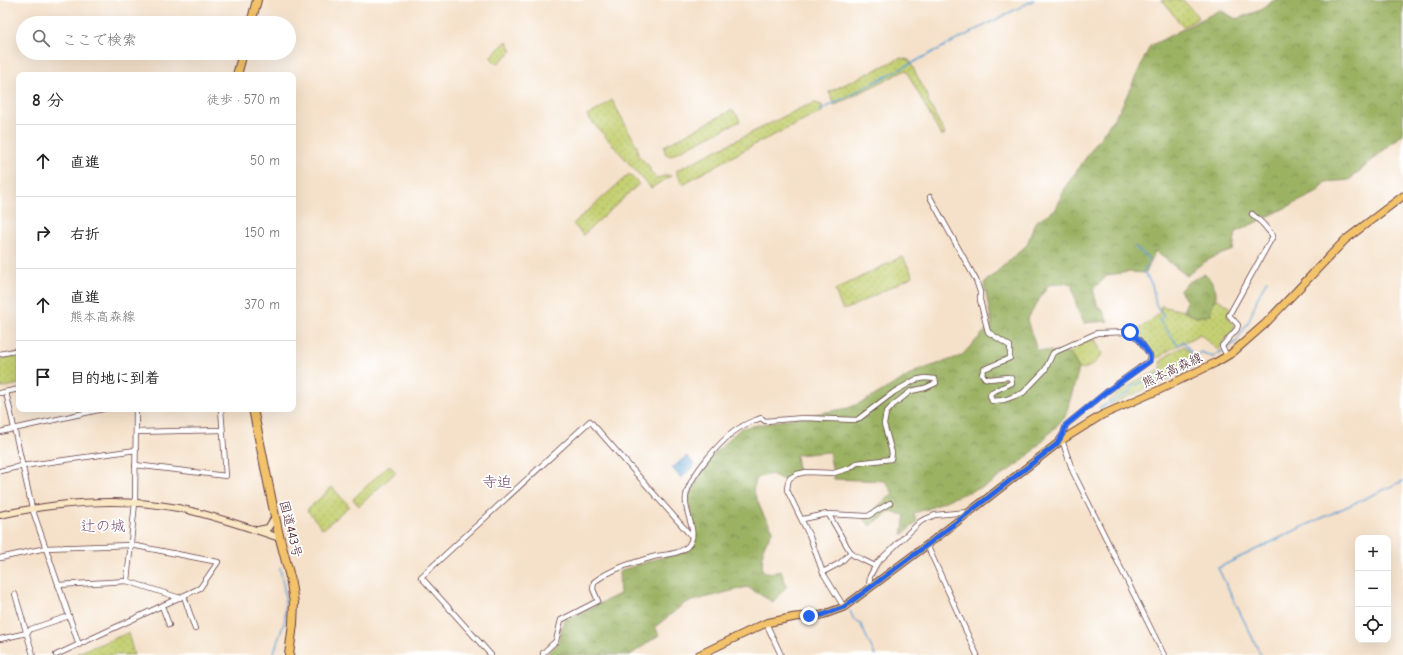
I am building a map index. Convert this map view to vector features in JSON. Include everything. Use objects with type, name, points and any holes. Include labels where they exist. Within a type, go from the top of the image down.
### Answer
[{"type":"highway","points":[[253,16],[257,0]]},
{"type":"highway","points":[[238,72],[241,60]]},
{"type":"highway","name":"国道443号","points":[[254,412],[275,517],[290,577],[294,602],[289,655]]},
{"type":"main road","name":"熊本高森線","points":[[699,655],[766,623],[795,617],[822,615],[844,607],[1060,442],[1102,414],[1166,386],[1227,356],[1265,324],[1346,240],[1403,196]]},
{"type":"street","points":[[930,197],[976,280],[988,332],[1010,346],[1010,358],[984,369],[982,374],[985,378],[990,379],[1011,378],[1012,383],[992,392],[990,395],[992,401],[1004,400],[1023,393],[1045,370],[1052,353],[1097,333],[1130,332],[1140,341],[1150,355],[1150,361],[1109,390],[1066,425],[1060,442],[1073,472],[1164,655]]},
{"type":"street","points":[[1227,356],[1222,346],[1238,329],[1238,325],[1229,315],[1273,236],[1252,214]]},
{"type":"street","points":[[0,354],[16,351]]},
{"type":"street","points":[[543,655],[543,653],[556,641],[561,620],[598,601],[593,589],[594,582],[600,577],[621,567],[654,557],[678,552],[688,546],[692,537],[692,526],[685,506],[686,496],[693,477],[712,452],[740,427],[761,418],[765,421],[803,418],[857,420],[894,392],[915,380],[925,378],[935,379],[936,383],[925,388],[911,391],[893,405],[886,413],[884,424],[892,453],[891,459],[857,463],[850,468],[834,474],[806,472],[790,478],[788,482],[787,490],[803,519],[822,572],[844,607]]},
{"type":"street","points":[[0,393],[16,390]]},
{"type":"street","points":[[6,392],[32,508],[79,645]]},
{"type":"street","points":[[0,432],[89,412]]},
{"type":"street","points":[[127,581],[135,503],[136,412]]},
{"type":"street","points":[[135,465],[226,476],[221,412]]},
{"type":"street","points":[[491,655],[420,577],[590,421],[692,537]]},
{"type":"street","points":[[136,432],[222,430]]},
{"type":"street","points":[[0,471],[22,466],[136,450]]},
{"type":"street","points":[[0,515],[32,508],[72,503],[135,503],[177,508],[213,517],[280,538]]},
{"type":"street","points":[[803,519],[829,515],[868,516],[890,503]]},
{"type":"street","points":[[869,588],[870,576],[875,566],[921,521],[935,515],[970,512]]},
{"type":"street","points":[[829,515],[851,552],[875,566]]},
{"type":"street","points":[[257,531],[268,528],[275,517]]},
{"type":"street","points":[[0,558],[46,548],[131,545],[218,562],[200,588],[57,655]]},
{"type":"street","points":[[927,545],[977,655]]},
{"type":"street","points":[[822,572],[840,564],[851,552]]},
{"type":"street","points":[[58,585],[127,581],[182,597]]},
{"type":"street","points":[[15,594],[33,655]]},
{"type":"street","points":[[182,597],[195,629]]},
{"type":"street","points":[[162,606],[169,625]]},
{"type":"street","points":[[0,639],[27,634],[31,629],[69,616]]},
{"type":"street","points":[[766,623],[781,655]]},
{"type":"green space","points":[[1162,0],[1183,0],[1199,18],[1183,27]]},
{"type":"green space","points":[[1274,0],[1403,0],[1403,134],[1349,180],[1326,182],[1316,193],[1236,232],[1233,250],[1208,260],[1198,266],[1187,276],[1155,251],[1146,273],[1129,272],[1108,275],[1093,289],[1098,307],[1102,309],[1108,321],[1084,323],[1078,311],[1071,283],[1048,285],[1027,320],[1037,350],[1070,353],[1079,369],[1065,417],[1025,459],[988,485],[952,498],[928,509],[914,513],[917,522],[902,535],[905,515],[890,512],[870,526],[864,519],[893,493],[885,481],[834,479],[829,452],[796,455],[798,471],[784,480],[771,474],[757,478],[753,490],[763,514],[773,530],[763,548],[762,571],[772,573],[781,571],[787,586],[773,602],[747,587],[685,603],[655,627],[659,635],[630,655],[546,655],[559,642],[563,621],[620,594],[619,571],[656,559],[689,551],[695,535],[694,521],[689,507],[689,495],[696,477],[715,453],[741,428],[848,408],[865,401],[917,371],[961,356],[992,324],[984,283],[1027,245],[1035,222],[1056,209],[1066,186],[1121,108],[1150,46],[1220,10],[1236,19],[1261,10]]},
{"type":"green space","points":[[507,41],[512,51],[497,64],[490,57]]},
{"type":"green space","points":[[900,58],[909,60],[945,134],[941,136],[906,70],[835,105],[829,92]]},
{"type":"green space","points":[[612,100],[637,146],[638,155],[649,166],[651,173],[657,178],[668,175],[671,176],[651,188],[587,116]]},
{"type":"green space","points":[[815,103],[822,105],[822,112],[755,144],[683,184],[677,174],[677,170],[801,108]]},
{"type":"green space","points":[[732,110],[740,121],[670,156],[665,153],[664,146]]},
{"type":"green space","points":[[629,174],[639,184],[583,235],[573,224]]},
{"type":"green space","points":[[903,257],[913,276],[847,309],[842,309],[835,290]]},
{"type":"green space","points":[[1204,274],[1214,285],[1216,296],[1211,309],[1211,315],[1196,317],[1183,311],[1187,302],[1180,290],[1187,283]]},
{"type":"green space","points":[[1216,298],[1230,307],[1227,317],[1234,324],[1234,329],[1222,343],[1219,351],[1200,334],[1166,352],[1163,356],[1155,358],[1136,333],[1135,328],[1141,328],[1160,313],[1161,306],[1183,311],[1196,317],[1211,315],[1210,309]]},
{"type":"green space","points":[[1095,339],[1102,354],[1092,365],[1079,369],[1070,353],[1078,344]]},
{"type":"green space","points":[[1184,346],[1195,359],[1192,368],[1110,405],[1109,400],[1138,380],[1162,370],[1160,362],[1169,354]]},
{"type":"green space","points":[[16,355],[16,385],[0,388],[0,359]]},
{"type":"green space","points":[[389,465],[396,472],[359,506],[353,499]]},
{"type":"green space","points":[[332,487],[349,506],[323,529],[307,510]]},
{"type":"green space","points":[[128,633],[134,655],[73,655]]},
{"type":"water","points":[[687,456],[695,465],[681,478],[672,468]]},
{"type":"waterway","points":[[819,111],[1034,0]]},
{"type":"waterway","points":[[1135,247],[1148,258],[1150,262],[1144,272],[1152,285],[1156,305],[1164,316],[1159,320],[1178,345],[1183,341],[1194,356]]},
{"type":"waterway","points":[[1099,408],[1130,392],[1131,387],[1161,374],[1165,374],[1169,378],[1188,369],[1194,356],[1201,352],[1213,357],[1236,342],[1249,321],[1257,299],[1267,280]]},
{"type":"waterway","points":[[1261,655],[1218,568],[1298,529],[1403,481]]},
{"type":"waterway","points":[[273,655],[285,620],[285,594],[280,568]]},
{"type":"waterway","points":[[850,611],[854,620],[860,623],[875,655]]},
{"type":"district","name":"寺迫","points":[[497,482]]},
{"type":"district","name":"辻の城","points":[[103,526]]},
{"type":"route","points":[[809,616],[822,615],[844,607],[927,545],[1057,444],[1066,425],[1109,390],[1150,361],[1151,358],[1148,351],[1130,332]]}]
